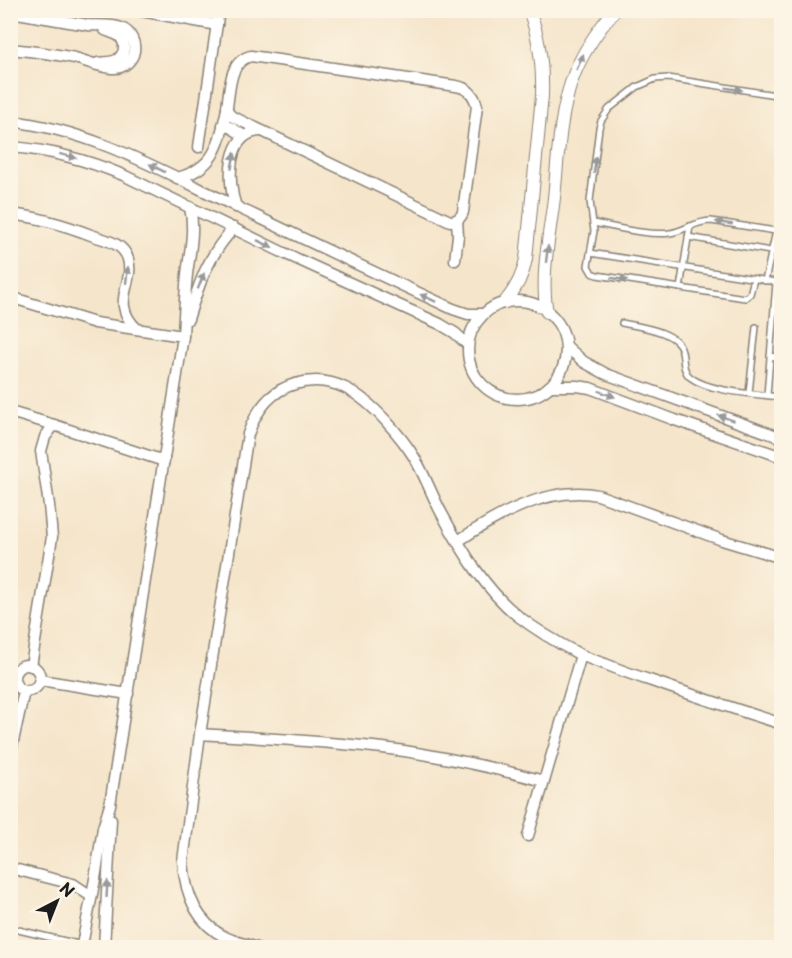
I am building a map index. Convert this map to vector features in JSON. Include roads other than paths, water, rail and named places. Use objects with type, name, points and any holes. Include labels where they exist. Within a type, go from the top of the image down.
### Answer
[{"type":"street","points":[[136,10],[217,25]]},
{"type":"street","points":[[199,147],[219,10]]},
{"type":"street","points":[[505,302],[517,287],[526,259],[542,96],[543,73],[540,50],[529,10]]},
{"type":"street","points":[[547,312],[544,282],[564,109],[572,79],[585,51],[601,26],[615,10]]},
{"type":"street","points":[[10,12],[122,28],[130,35],[134,44],[131,58],[124,65],[115,69],[73,58],[10,50]]},
{"type":"street","points":[[177,178],[195,172],[209,160],[217,147],[235,66],[250,56],[463,87],[473,94],[477,106],[462,215],[457,220],[450,221],[231,116],[227,109]]},
{"type":"street","points":[[10,121],[85,137],[124,152],[453,309],[468,314],[483,314]]},
{"type":"street","points":[[201,127],[232,128],[244,136]]},
{"type":"street","points":[[236,207],[230,180],[236,147],[244,136],[262,131]]},
{"type":"street","points":[[10,147],[62,155],[123,175],[284,253],[440,324],[455,333],[468,345]]},
{"type":"street","points":[[87,946],[91,896],[110,805],[183,336],[193,225],[190,207]]},
{"type":"street","points":[[10,214],[55,223],[119,246],[126,255],[129,265],[124,310],[137,329]]},
{"type":"street","points":[[455,260],[457,220]]},
{"type":"street","points":[[183,336],[209,260],[234,228]]},
{"type":"street","points":[[10,297],[95,323],[183,336]]},
{"type":"street","points":[[523,301],[547,312],[560,327],[566,346],[561,372],[550,386],[532,397],[511,399],[500,396],[482,384],[471,366],[468,345],[473,328],[483,314],[505,302],[523,301]]},
{"type":"street","points":[[566,346],[584,362],[606,374],[782,438]]},
{"type":"street","points":[[257,948],[225,937],[214,930],[197,912],[185,885],[183,861],[200,734],[248,434],[262,406],[276,392],[289,385],[316,380],[330,382],[343,386],[366,401],[414,456],[441,513],[458,541],[488,586],[518,616],[581,655],[686,693],[782,724]]},
{"type":"street","points":[[550,386],[590,388],[782,458]]},
{"type":"street","points":[[10,412],[164,461]]},
{"type":"street","points":[[31,666],[52,537],[41,451],[45,437],[54,425]]},
{"type":"street","points":[[458,541],[515,509],[556,495],[577,492],[598,495],[722,540],[782,558]]},
{"type":"street","points":[[528,836],[581,655]]},
{"type":"street","points":[[22,666],[31,666],[38,671],[40,680],[36,688],[24,691],[17,687],[12,676],[22,666]]},
{"type":"street","points":[[40,680],[128,694]]},
{"type":"street","points":[[10,755],[24,691]]},
{"type":"street","points":[[200,734],[383,748],[461,761],[544,781]]},
{"type":"street","points":[[104,948],[110,805]]},
{"type":"street","points":[[10,868],[66,882],[79,887],[91,896]]},
{"type":"lane","points":[[754,279],[750,294],[745,298],[594,275],[590,271],[588,266],[593,239],[593,223],[590,201],[601,121],[609,109],[637,87],[655,79],[669,78],[782,96]]},
{"type":"lane","points":[[593,223],[660,234],[711,221],[779,232],[771,251],[765,281]]},
{"type":"lane","points":[[680,288],[690,226]]},
{"type":"lane","points":[[688,237],[782,253]]},
{"type":"lane","points":[[590,253],[779,283],[767,395]]},
{"type":"lane","points":[[622,323],[674,338],[682,349],[685,371],[692,378],[721,390],[780,397]]},
{"type":"lane","points":[[749,393],[756,327]]},
{"type":"lane","points":[[770,356],[782,358]]},
{"type":"lane","points":[[10,928],[87,946]]}]
